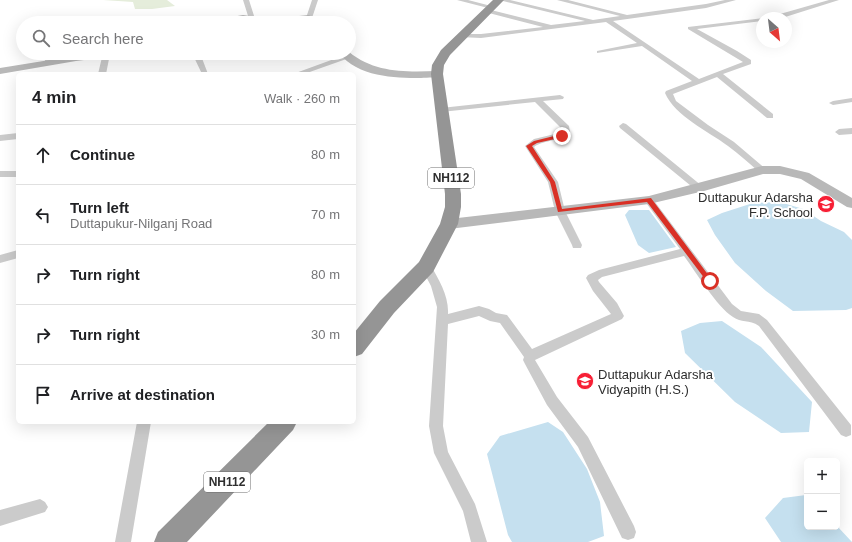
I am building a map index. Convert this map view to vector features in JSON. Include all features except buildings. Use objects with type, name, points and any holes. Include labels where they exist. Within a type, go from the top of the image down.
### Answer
[{"type":"highway","name":"NH112","points":[[356,342],[387,307],[426,267],[449,224],[453,208],[453,194],[441,110],[437,74],[438,65],[444,53],[495,4]]},
{"type":"highway","name":"NH112","points":[[168,542],[283,424]]},
{"type":"street","points":[[246,0],[251,16]]},
{"type":"street","points":[[310,16],[316,0]]},
{"type":"street","points":[[460,0],[495,4],[596,22]]},
{"type":"street","points":[[560,0],[632,17]]},
{"type":"street","points":[[461,36],[495,35],[555,28],[706,6],[733,0]]},
{"type":"street","points":[[792,13],[836,0]]},
{"type":"street","points":[[495,4],[555,28]]},
{"type":"street","points":[[608,20],[697,81]]},
{"type":"street","points":[[756,20],[690,28],[704,37],[740,55],[748,62],[668,93],[673,102],[705,127],[731,144],[762,170]]},
{"type":"street","points":[[599,52],[642,44]]},
{"type":"street","points":[[0,71],[67,60]]},
{"type":"street","points":[[102,72],[105,60]]},
{"type":"street","points":[[199,60],[205,72]]},
{"type":"street","points":[[302,72],[333,60]]},
{"type":"street","points":[[355,60],[375,72],[404,75],[437,74]]},
{"type":"street","points":[[718,74],[770,116]]},
{"type":"street","points":[[441,110],[560,97]]},
{"type":"street","points":[[537,100],[566,128],[566,132],[562,136],[536,142],[529,146],[553,182],[560,211],[577,245]]},
{"type":"street","points":[[834,103],[851,101]]},
{"type":"street","points":[[623,126],[700,188]]},
{"type":"street","points":[[839,132],[852,131]]},
{"type":"street","points":[[0,138],[16,136]]},
{"type":"street","points":[[449,224],[649,200],[700,188],[762,170],[780,170],[794,172],[805,176],[852,204]]},
{"type":"street","points":[[0,174],[16,174]]},
{"type":"street","points":[[649,200],[728,307],[738,315],[755,317],[763,323],[846,430]]},
{"type":"street","points":[[530,356],[618,316],[616,310],[594,284],[592,278],[598,274],[687,251]]},
{"type":"street","points":[[0,259],[16,255]]},
{"type":"street","points":[[426,267],[440,294],[443,307],[436,426],[438,439],[441,453],[470,509],[479,542]]},
{"type":"street","points":[[442,321],[479,311],[485,312],[494,318],[503,318],[530,356],[529,360],[552,401],[585,446],[628,532]]},
{"type":"street","points":[[123,542],[144,424]]},
{"type":"street","points":[[0,518],[40,507]]},
{"type":"green space","points":[[103,0],[167,0],[175,6],[152,9],[135,9],[133,2]]},
{"type":"water","points":[[780,202],[803,209],[821,221],[844,232],[852,240],[852,308],[846,310],[793,311],[766,291],[735,263],[715,235],[707,220],[722,213],[753,203]]},
{"type":"water","points":[[629,210],[649,210],[676,247],[649,253],[638,245],[625,215]]},
{"type":"water","points":[[722,321],[761,347],[812,402],[809,432],[781,433],[735,402],[685,353],[681,331],[700,323]]},
{"type":"water","points":[[548,422],[563,432],[587,469],[600,502],[604,536],[588,542],[512,542],[508,535],[487,454],[500,436]]},
{"type":"water","points":[[804,495],[804,530],[840,529],[852,542],[781,542],[765,518],[783,498]]},
{"type":"place","name":"Duttapukur Adarsha F.P. School","points":[[826,204]]},
{"type":"place","name":"Duttapukur Adarsha Vidyapith (H.S.)","points":[[585,381]]},
{"type":"route","points":[[562,136],[536,142],[529,146],[553,182],[560,211],[649,200],[710,281]]}]
